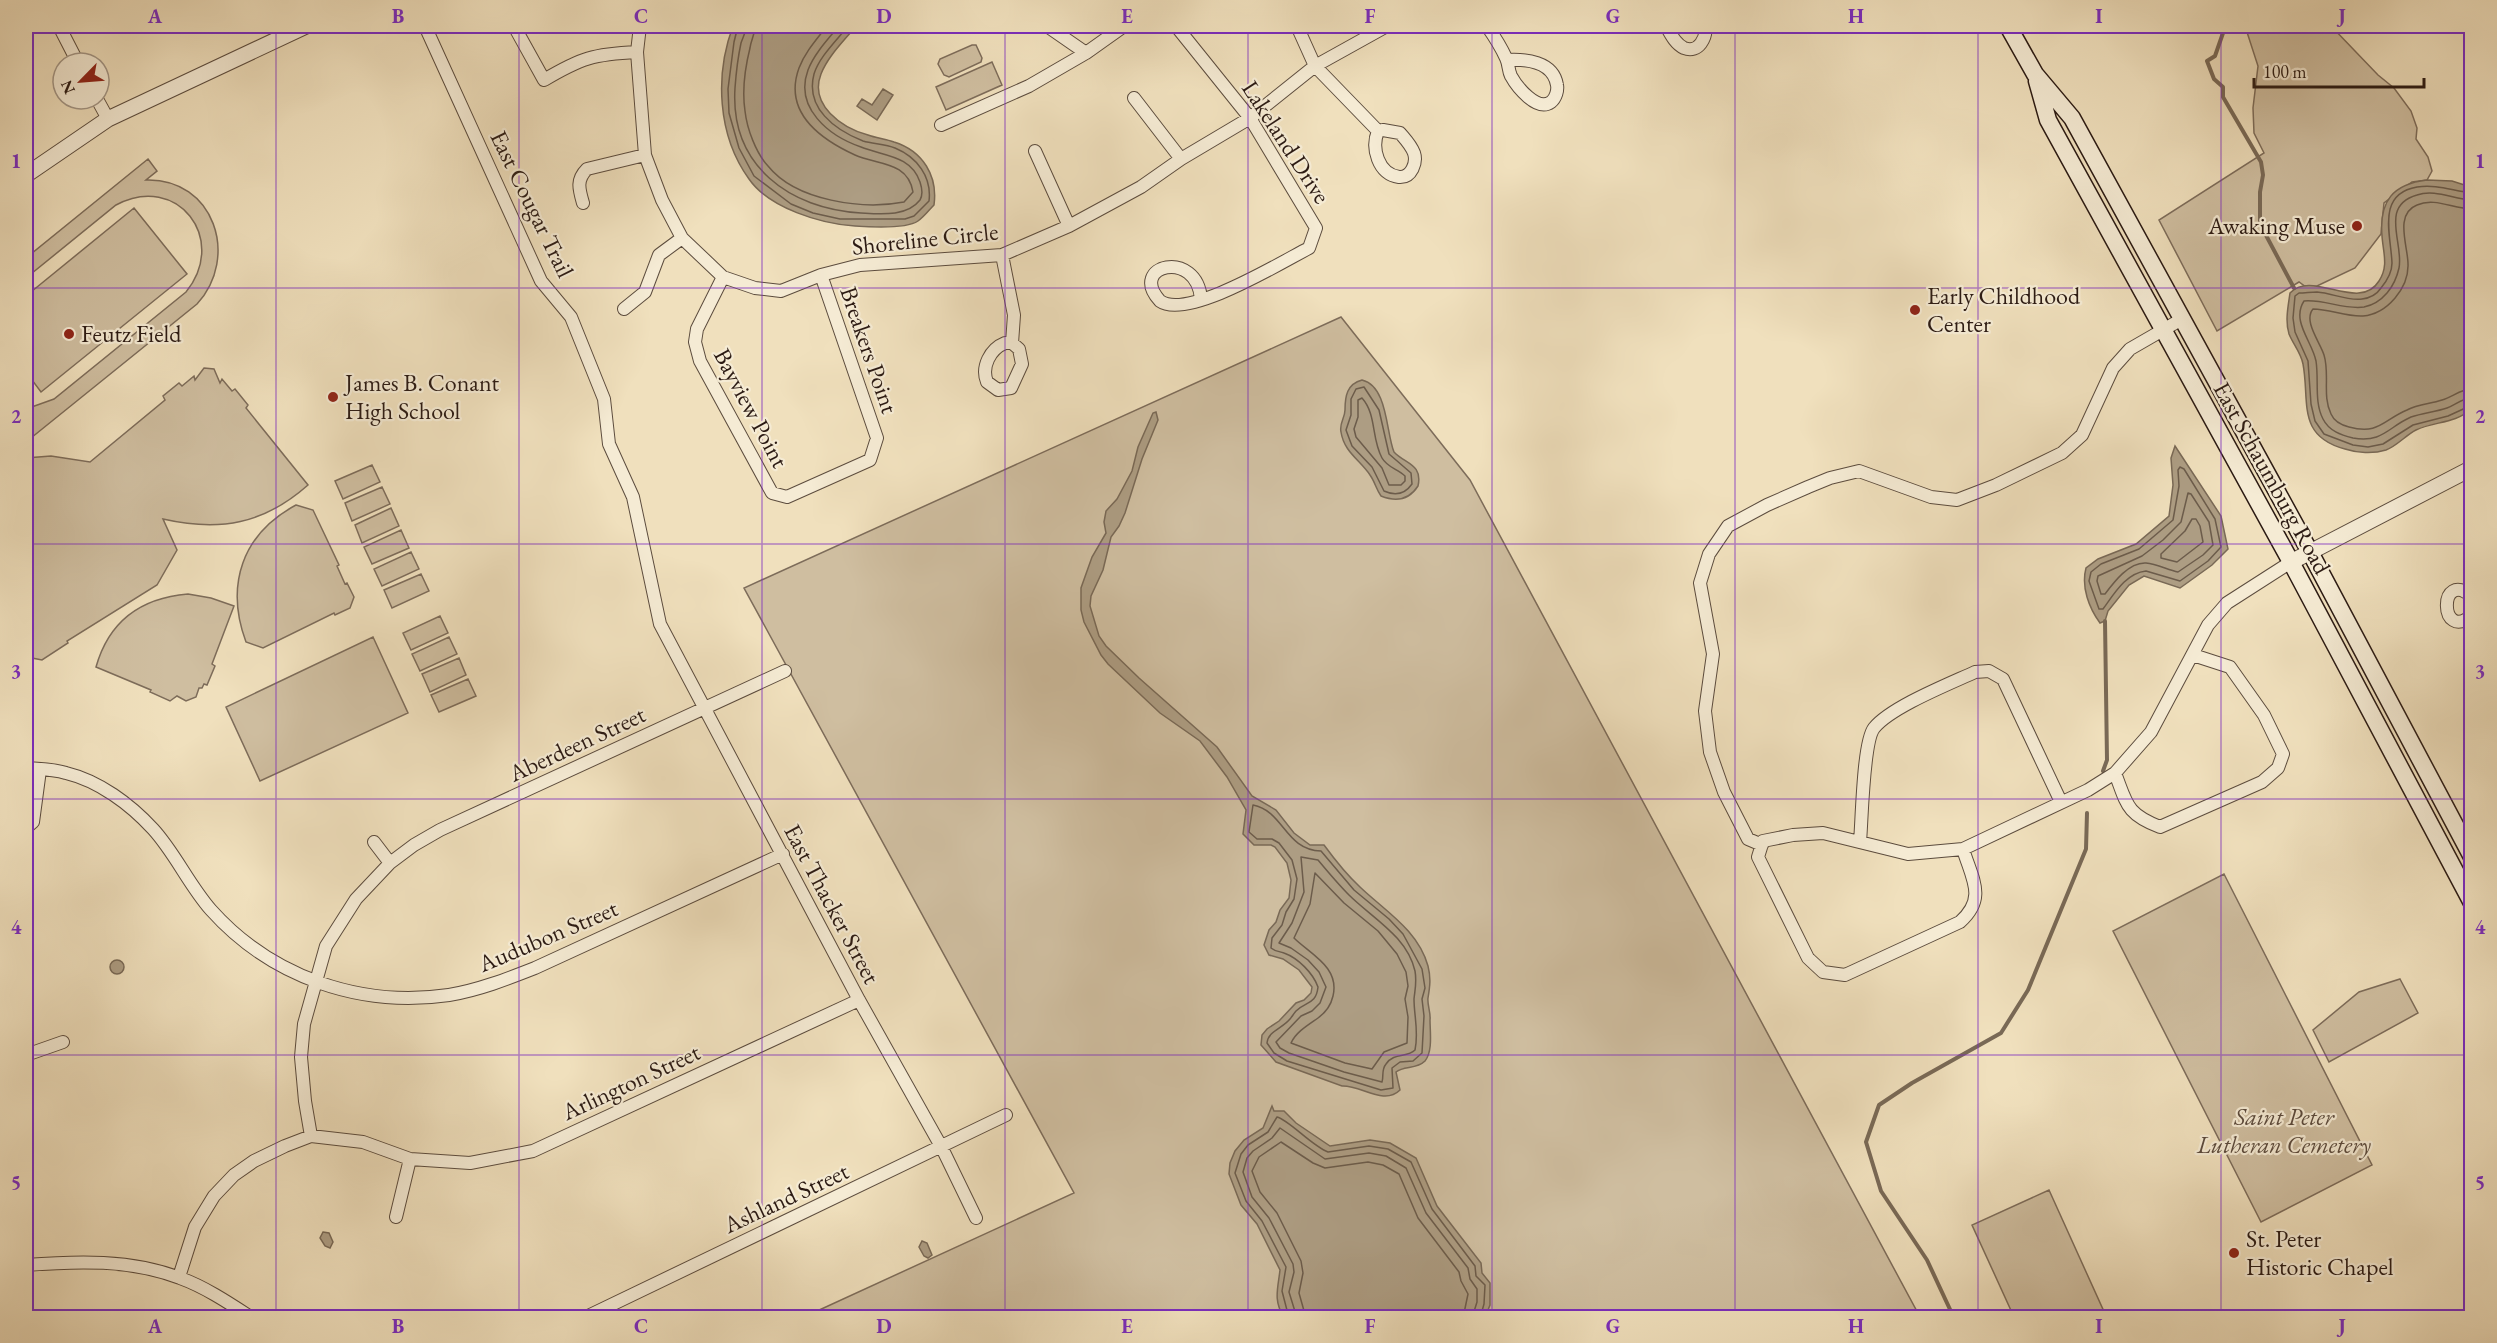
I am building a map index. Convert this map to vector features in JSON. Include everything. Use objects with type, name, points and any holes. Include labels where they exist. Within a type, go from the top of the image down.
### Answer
[{"type":"main road","name":"East Schaumburg Road","points":[[2008,26],[2035,74],[2072,118],[2310,552],[2472,857]]},
{"type":"main road","name":"East Schaumburg Road","points":[[2035,74],[2048,120],[2291,562],[2472,903]]},
{"type":"street","points":[[26,29],[31,26]]},
{"type":"street","points":[[58,26],[72,51]]},
{"type":"street","points":[[26,175],[108,119],[306,26]]},
{"type":"street","name":"East Cougar Trail","points":[[425,26],[541,281],[571,317],[604,399],[609,444],[633,497],[657,607]]},
{"type":"street","points":[[514,26],[544,80],[573,63],[600,54],[637,52]]},
{"type":"street","name":"Shoreline Circle","points":[[640,26],[637,52],[645,156],[662,200],[682,238],[723,277],[755,288],[781,291],[821,275],[860,265],[1002,255],[1069,226],[1141,188],[1180,159],[1251,118],[1315,66],[1387,26]]},
{"type":"street","points":[[1047,26],[1086,53]]},
{"type":"street","points":[[940,125],[1029,86],[1086,53],[1124,26]]},
{"type":"street","name":"Lakeland Drive","points":[[1176,26],[1251,118],[1316,228],[1309,248],[1211,298],[1201,299]]},
{"type":"street","points":[[1297,26],[1315,66],[1378,131]]},
{"type":"street","points":[[1487,26],[1507,60]]},
{"type":"street","points":[[1666,26],[1675,41],[1684,48],[1694,48],[1703,43],[1707,34],[1705,26]]},
{"type":"street","points":[[1134,98],[1180,159]]},
{"type":"street","points":[[104,111],[108,119]]},
{"type":"street","points":[[1035,151],[1069,226]]},
{"type":"street","points":[[583,203],[578,186],[581,176],[587,169],[645,156]]},
{"type":"street","points":[[624,309],[645,292],[659,255],[682,238]]},
{"type":"street","points":[[1002,255],[1014,315],[1012,344]]},
{"type":"street","name":"Breakers Point","points":[[772,493],[787,497],[870,460],[877,438],[821,275]]},
{"type":"street","name":"Bayview Point","points":[[723,277],[697,328],[695,342],[700,362],[772,493]]},
{"type":"street","points":[[2182,319],[2130,349],[2113,368],[2082,435],[2062,453],[1996,485],[1957,500],[1931,497],[1859,471],[1830,478],[1808,487],[1728,526],[1709,554],[1700,583],[1713,654],[1705,711],[1710,752],[1724,792],[1748,839],[1762,843],[1793,836],[1823,833],[1908,854],[1963,849],[2088,790],[2115,773],[2151,732],[2208,625],[2227,603],[2291,562],[2472,468]]},
{"type":"street","points":[[2472,597],[2467,592],[2457,591],[2448,596],[2445,606],[2448,615],[2456,621],[2466,620],[2472,615]]},
{"type":"street","name":"East Thacker Street","points":[[657,607],[660,624],[859,1000],[942,1148],[976,1218]]},
{"type":"street","points":[[2115,773],[2129,809],[2143,820],[2160,827],[2262,782],[2278,768],[2283,753],[2264,715],[2230,667],[2193,655]]},
{"type":"street","name":"Aberdeen Street","points":[[311,1137],[304,1101],[301,1057],[304,1024],[315,982],[326,946],[356,899],[390,863],[414,845],[440,830],[785,671]]},
{"type":"street","points":[[1860,842],[1868,749],[1873,729],[1888,715],[1975,672],[1989,671],[2002,679],[2061,802]]},
{"type":"street","name":"Audubon Street","points":[[26,768],[65,772],[95,783],[115,795],[153,829],[211,909],[240,938],[277,964],[315,982],[365,996],[408,999],[450,995],[494,984],[535,968],[783,854]]},
{"type":"street","points":[[26,828],[33,822],[40,770]]},
{"type":"street","points":[[374,842],[390,863]]},
{"type":"street","points":[[1762,843],[1758,857],[1808,958],[1822,972],[1845,975],[1960,922],[1972,911],[1977,897],[1963,849]]},
{"type":"street","name":"Arlington Street","points":[[179,1277],[195,1227],[214,1196],[234,1175],[254,1161],[285,1146],[311,1137],[363,1142],[411,1159],[470,1163],[534,1151],[859,1000]]},
{"type":"street","points":[[26,1055],[63,1042]]},
{"type":"street","name":"Ashland Street","points":[[584,1317],[942,1148],[1006,1115]]},
{"type":"street","points":[[396,1217],[411,1159]]},
{"type":"street","points":[[26,1266],[77,1261],[128,1265],[179,1277],[252,1317]]},
{"type":"green space","points":[[2245,26],[2331,26],[2378,75],[2394,88],[2411,111],[2417,128],[2416,139],[2428,157],[2432,171],[2427,180],[2412,182],[2384,203],[2381,234],[2355,268],[2317,286],[2306,287],[2299,282],[2217,331],[2159,220],[2264,153],[2254,133],[2253,108],[2258,66]]},
{"type":"green space","points":[[976,45],[982,58],[981,62],[949,77],[944,75],[938,64],[940,59]]},
{"type":"green space","points":[[992,62],[1002,85],[946,110],[936,87]]},
{"type":"green space","points":[[148,159],[157,171],[146,180],[169,183],[189,192],[203,206],[213,224],[218,244],[217,265],[210,285],[197,304],[26,442],[26,409],[54,399],[186,292],[198,272],[202,251],[199,232],[190,216],[176,204],[159,197],[138,197],[116,205],[26,278],[26,258]]},
{"type":"green space","name":"Feutz Field","points":[[134,208],[187,274],[41,392],[26,372],[26,296]]},
{"type":"green space","points":[[1341,317],[1470,480],[1920,1317],[804,1317],[1074,1193],[744,588]]},
{"type":"green space","points":[[204,368],[214,369],[220,383],[222,379],[232,391],[235,389],[248,405],[246,408],[308,485],[275,509],[240,522],[204,525],[163,519],[177,550],[157,585],[67,641],[68,643],[42,660],[27,657],[26,458],[51,456],[90,462],[165,400],[163,396],[179,383],[182,386],[194,376],[195,380]]},
{"type":"green space","points":[[372,465],[380,482],[343,499],[335,481]]},
{"type":"green space","points":[[382,487],[390,504],[352,521],[345,503]]},
{"type":"green space","points":[[296,505],[313,510],[339,565],[337,566],[345,584],[347,583],[354,597],[350,608],[335,615],[334,613],[263,648],[246,642],[237,601],[238,581],[251,546],[262,531],[277,517]]},
{"type":"green space","points":[[391,508],[399,526],[362,543],[355,525]]},
{"type":"green space","points":[[401,530],[409,548],[372,564],[364,547]]},
{"type":"green space","points":[[411,552],[419,569],[382,586],[374,569]]},
{"type":"green space","points":[[421,574],[429,591],[392,608],[384,590]]},
{"type":"green space","points":[[188,594],[211,598],[234,606],[212,664],[215,666],[207,685],[204,684],[202,688],[199,688],[196,697],[186,701],[177,696],[170,701],[150,692],[151,690],[96,667],[109,637],[129,615],[155,601]]},
{"type":"green space","points":[[440,616],[448,633],[411,650],[403,633]]},
{"type":"green space","points":[[373,637],[408,713],[260,781],[226,707]]},
{"type":"green space","points":[[449,637],[457,654],[420,671],[412,654]]},
{"type":"green space","points":[[459,658],[466,675],[430,692],[422,674]]},
{"type":"green space","points":[[468,679],[476,696],[439,712],[431,695]]},
{"type":"green space","name":"Saint Peter Lutheran Cemetery","points":[[2224,874],[2372,1165],[2261,1222],[2113,931]]},
{"type":"green space","points":[[2400,979],[2418,1013],[2329,1062],[2313,1030],[2359,992]]},
{"type":"green space","points":[[2049,1190],[2106,1316],[2104,1317],[2014,1317],[1972,1225]]},
{"type":"water","points":[[733,26],[856,26],[824,67],[819,85],[820,96],[830,113],[848,127],[904,146],[920,158],[934,184],[934,205],[912,224],[869,227],[842,225],[797,213],[769,198],[758,189],[738,162],[725,124],[722,104],[723,64]]},
{"type":"water","points":[[883,89],[893,95],[877,120],[857,106],[862,99],[872,105]]},
{"type":"water","points":[[2452,181],[2471,187],[2471,409],[2452,420],[2416,430],[2386,450],[2365,452],[2345,449],[2329,443],[2319,435],[2308,416],[2303,364],[2288,329],[2287,314],[2290,293],[2299,287],[2310,286],[2348,293],[2370,290],[2379,281],[2384,270],[2382,224],[2386,204],[2397,190],[2415,182]]},
{"type":"water","points":[[1362,380],[1371,384],[1381,400],[1394,452],[1412,465],[1418,473],[1418,486],[1406,497],[1392,499],[1381,496],[1370,475],[1345,445],[1341,426],[1345,413],[1346,395],[1353,384]]},
{"type":"water","points":[[1156,412],[1158,420],[1142,459],[1125,513],[1111,537],[1103,570],[1091,596],[1090,606],[1099,636],[1106,646],[1139,678],[1217,747],[1252,796],[1276,810],[1294,833],[1310,845],[1324,845],[1350,877],[1400,922],[1417,942],[1430,974],[1428,1000],[1430,1047],[1428,1057],[1421,1064],[1396,1072],[1400,1090],[1394,1094],[1380,1096],[1342,1086],[1276,1062],[1261,1045],[1262,1035],[1267,1029],[1279,1021],[1296,1003],[1304,1000],[1311,993],[1312,987],[1299,970],[1283,959],[1269,955],[1264,945],[1269,930],[1289,898],[1291,880],[1287,863],[1275,847],[1254,845],[1243,834],[1246,810],[1227,777],[1200,741],[1160,713],[1108,664],[1084,622],[1081,610],[1081,588],[1092,557],[1106,533],[1104,522],[1106,511],[1117,499],[1132,471],[1138,447],[1153,413]]},
{"type":"water","points":[[2175,446],[2221,516],[2228,549],[2212,565],[2180,588],[2144,576],[2129,585],[2108,611],[2105,621],[2100,623],[2087,597],[2086,568],[2098,559],[2136,544],[2169,516],[2173,485],[2171,458]]},
{"type":"water","points":[[117,960],[122,962],[124,967],[122,972],[117,974],[112,972],[110,967],[112,962]]},
{"type":"water","points":[[1272,1106],[1274,1111],[1284,1111],[1296,1123],[1330,1146],[1370,1140],[1390,1143],[1416,1158],[1437,1206],[1481,1263],[1482,1273],[1490,1283],[1490,1305],[1485,1317],[1284,1317],[1277,1300],[1280,1270],[1257,1224],[1241,1205],[1229,1174],[1230,1163],[1235,1151],[1244,1140],[1263,1128]]},
{"type":"water","points":[[323,1232],[329,1233],[333,1242],[330,1248],[325,1246],[320,1238]]},
{"type":"water","points":[[922,1241],[927,1243],[932,1255],[928,1258],[924,1256],[919,1247]]},
{"type":"waterway","points":[[2219,26],[2223,33],[2215,56],[2207,61],[2214,79],[2223,87],[2223,97],[2261,162],[2263,175],[2260,192],[2260,224],[2294,288]]},
{"type":"waterway","points":[[2103,771],[2107,760],[2105,621]]},
{"type":"waterway","points":[[1954,1318],[1927,1260],[1881,1191],[1866,1142],[1879,1105],[1912,1083],[2001,1033],[2028,990],[2086,849],[2087,813]]},
{"type":"place","name":"Awaking Muse","points":[[2357,226]]},
{"type":"place","name":"Early Childhood Center","points":[[1915,310]]},
{"type":"place","name":"Feutz Field","points":[[69,334]]},
{"type":"place","name":"James B. Conant High School","points":[[333,397]]},
{"type":"place","name":"St. Peter Historic Chapel","points":[[2234,1253]]}]
